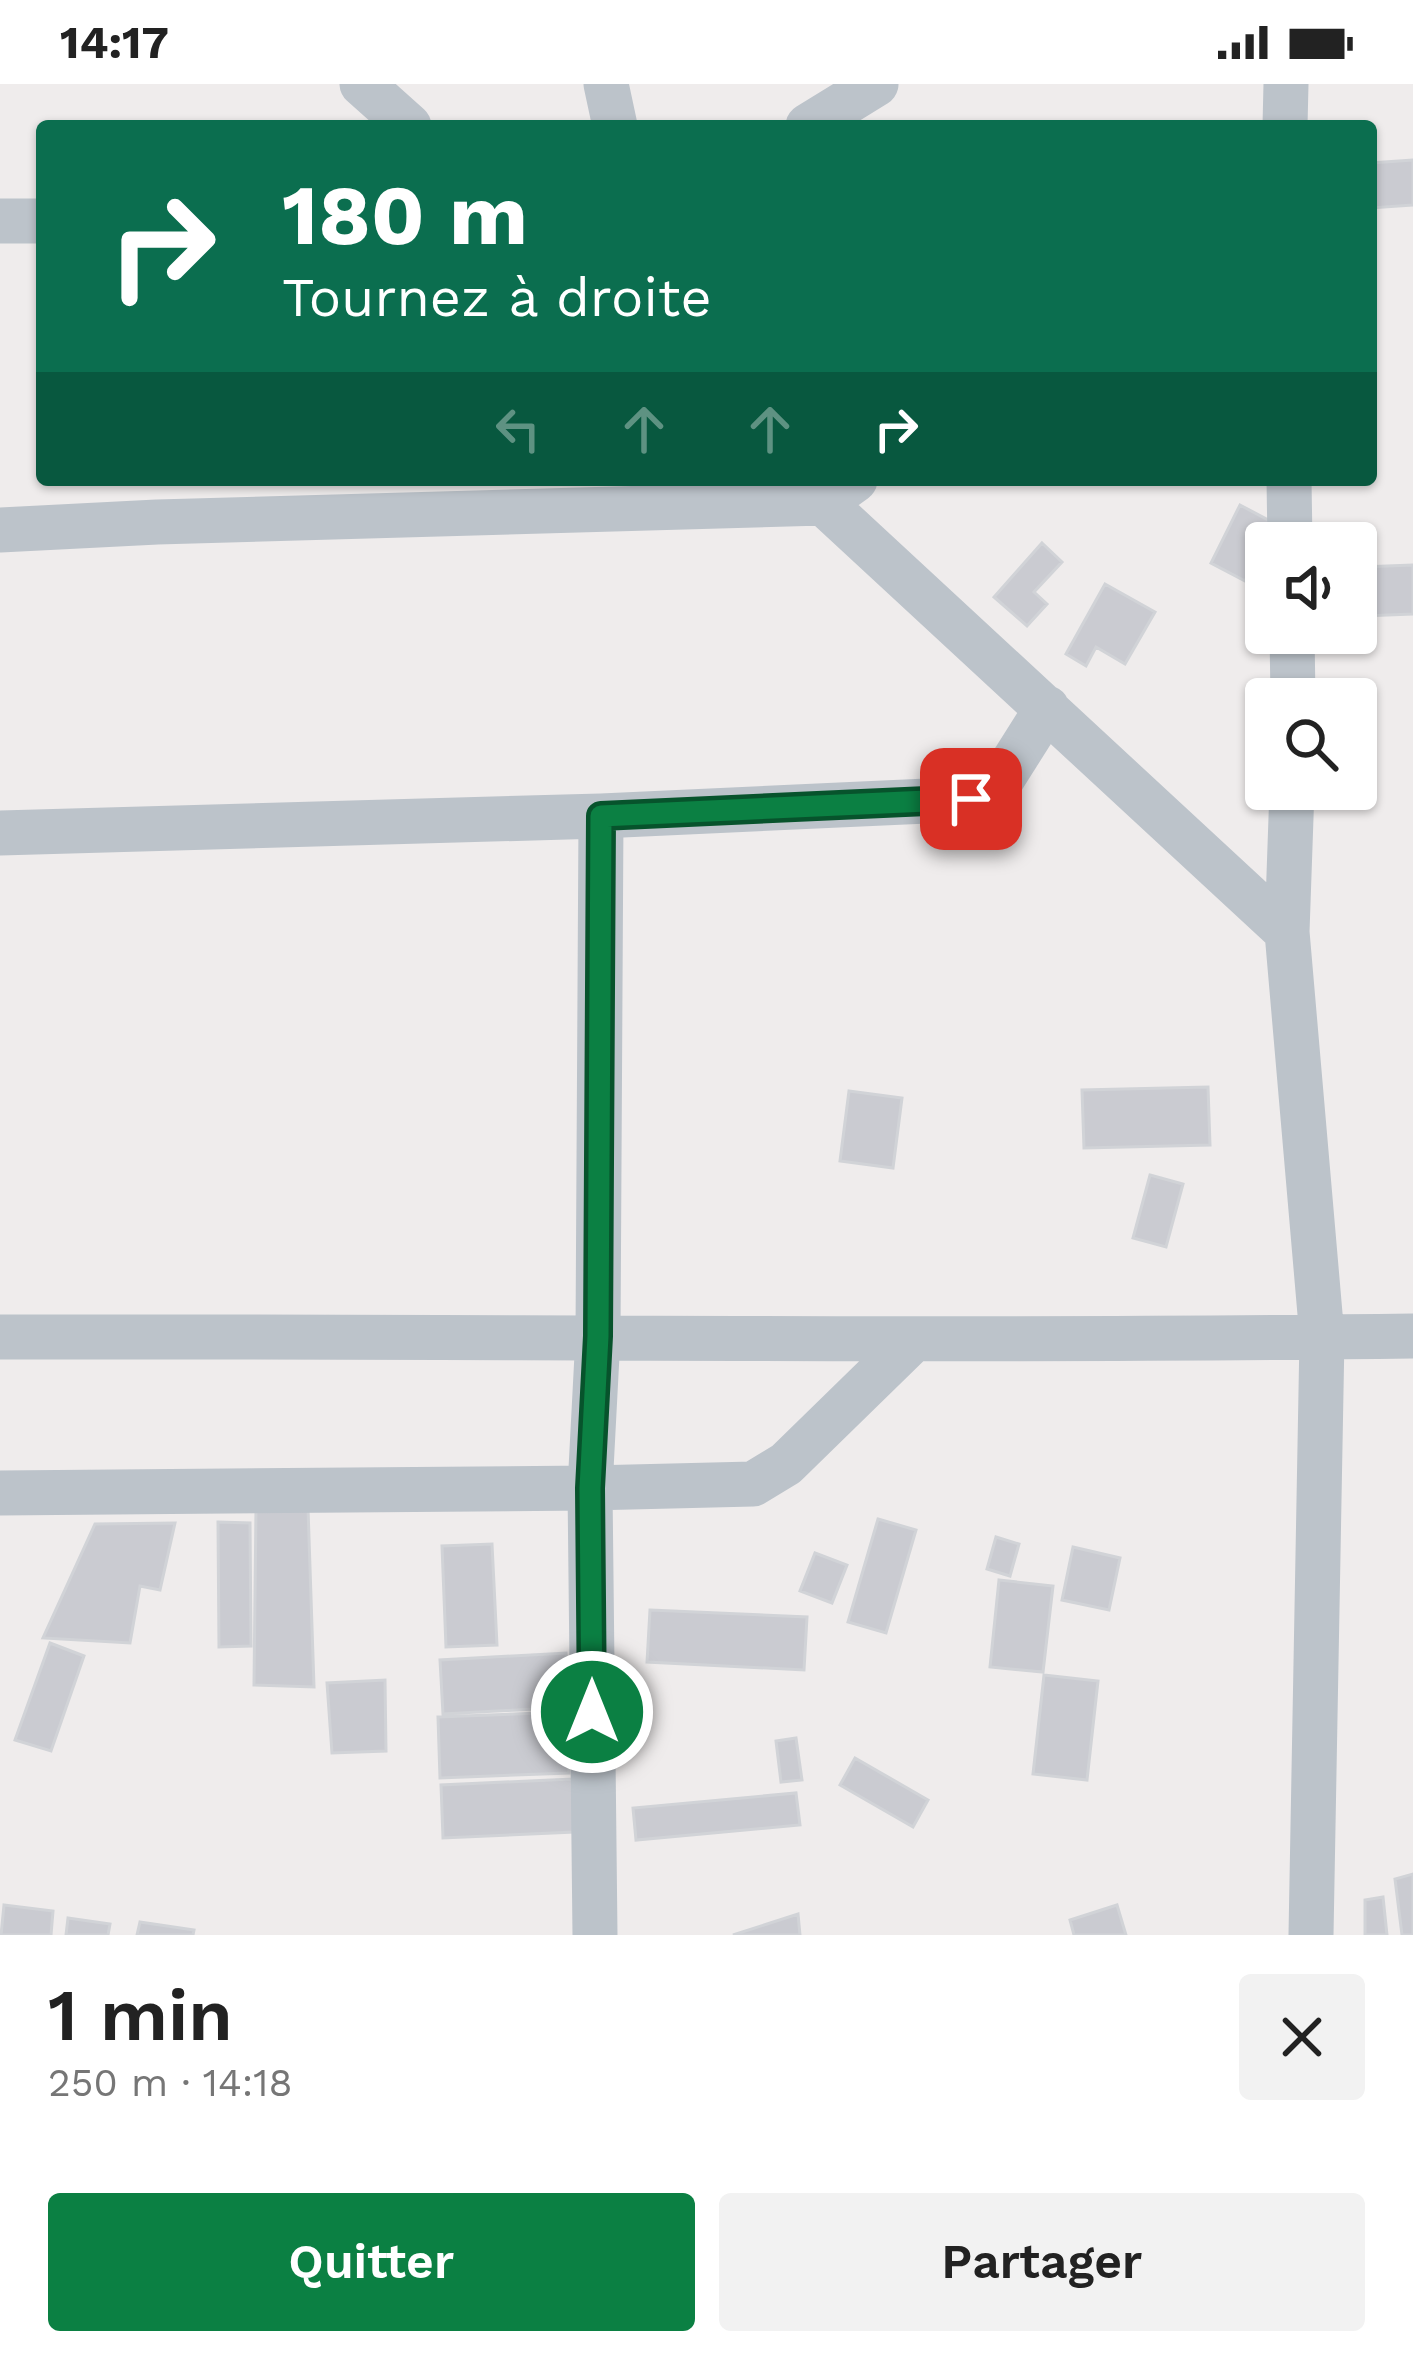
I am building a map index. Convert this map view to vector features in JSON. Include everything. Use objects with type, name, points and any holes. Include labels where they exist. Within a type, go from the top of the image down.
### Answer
[{"type":"street","points":[[362,84],[402,120]]},
{"type":"street","points":[[606,84],[615,120]]},
{"type":"street","points":[[818,120],[876,84]]},
{"type":"street","points":[[1285,120],[1286,84]]},
{"type":"street","points":[[0,221],[36,220]]},
{"type":"street","points":[[1289,486],[1290,522]]},
{"type":"street","points":[[0,530],[826,488],[1047,708],[1287,932]]},
{"type":"street","points":[[0,833],[601,816],[971,799],[999,784],[1047,708]]},
{"type":"street","points":[[1291,810],[1287,932],[1322,1337],[1311,1935]]},
{"type":"street","points":[[595,1935],[590,1488],[598,1336],[601,816]]},
{"type":"street","points":[[0,1337],[914,1340],[1413,1336]]},
{"type":"street","points":[[0,1493],[753,1484],[786,1464],[914,1340]]},
{"type":"building","points":[[1413,160],[1413,205],[1377,208],[1377,163]]},
{"type":"building","points":[[1240,505],[1272,522],[1245,522],[1245,581],[1211,563]]},
{"type":"building","points":[[1042,543],[1062,562],[1034,592],[1047,604],[1027,626],[994,597]]},
{"type":"building","points":[[1413,565],[1413,614],[1377,615],[1377,566]]},
{"type":"building","points":[[1105,584],[1155,612],[1125,664],[1096,647],[1086,666],[1066,654]]},
{"type":"building","points":[[1208,1087],[1210,1145],[1084,1148],[1082,1090]]},
{"type":"building","points":[[849,1091],[902,1098],[893,1168],[840,1161]]},
{"type":"building","points":[[1150,1175],[1183,1184],[1166,1247],[1133,1238]]},
{"type":"building","points":[[256,1508],[308,1508],[314,1687],[254,1685]]},
{"type":"building","points":[[878,1519],[916,1530],[886,1633],[848,1622]]},
{"type":"building","points":[[218,1522],[250,1523],[251,1646],[219,1647]]},
{"type":"building","points":[[175,1523],[160,1590],[140,1586],[130,1643],[43,1638],[95,1524]]},
{"type":"building","points":[[996,1537],[1019,1544],[1010,1576],[987,1569]]},
{"type":"building","points":[[492,1544],[497,1645],[446,1647],[442,1546]]},
{"type":"building","points":[[1073,1547],[1120,1558],[1109,1610],[1062,1600]]},
{"type":"building","points":[[815,1553],[847,1565],[832,1603],[800,1591]]},
{"type":"building","points":[[999,1580],[1053,1586],[1043,1672],[990,1667]]},
{"type":"building","points":[[650,1610],[807,1617],[804,1670],[647,1662]]},
{"type":"building","points":[[50,1643],[84,1656],[51,1751],[15,1740]]},
{"type":"building","points":[[566,1653],[569,1707],[443,1714],[440,1660]]},
{"type":"building","points":[[1044,1675],[1098,1681],[1087,1780],[1033,1774]]},
{"type":"building","points":[[385,1680],[386,1751],[332,1753],[327,1683]]},
{"type":"building","points":[[566,1712],[569,1773],[440,1778],[438,1717]]},
{"type":"building","points":[[796,1738],[802,1780],[781,1782],[776,1741]]},
{"type":"building","points":[[855,1758],[928,1800],[913,1827],[840,1785]]},
{"type":"building","points":[[572,1779],[574,1832],[443,1838],[441,1785]]},
{"type":"building","points":[[796,1793],[800,1825],[636,1840],[633,1808]]},
{"type":"building","points":[[1413,1874],[1413,1935],[1402,1935],[1395,1879]]},
{"type":"building","points":[[1383,1897],[1387,1935],[1365,1935],[1365,1900]]},
{"type":"building","points":[[4,1905],[53,1911],[51,1935],[1,1935]]},
{"type":"building","points":[[1117,1905],[1126,1935],[1074,1935],[1070,1920]]},
{"type":"building","points":[[798,1914],[800,1935],[733,1935]]},
{"type":"building","points":[[68,1918],[110,1924],[108,1935],[66,1935]]},
{"type":"building","points":[[140,1922],[194,1930],[193,1935],[137,1935]]},
{"type":"route","points":[[592,1712],[590,1488],[598,1336],[601,816],[971,799]]}]
